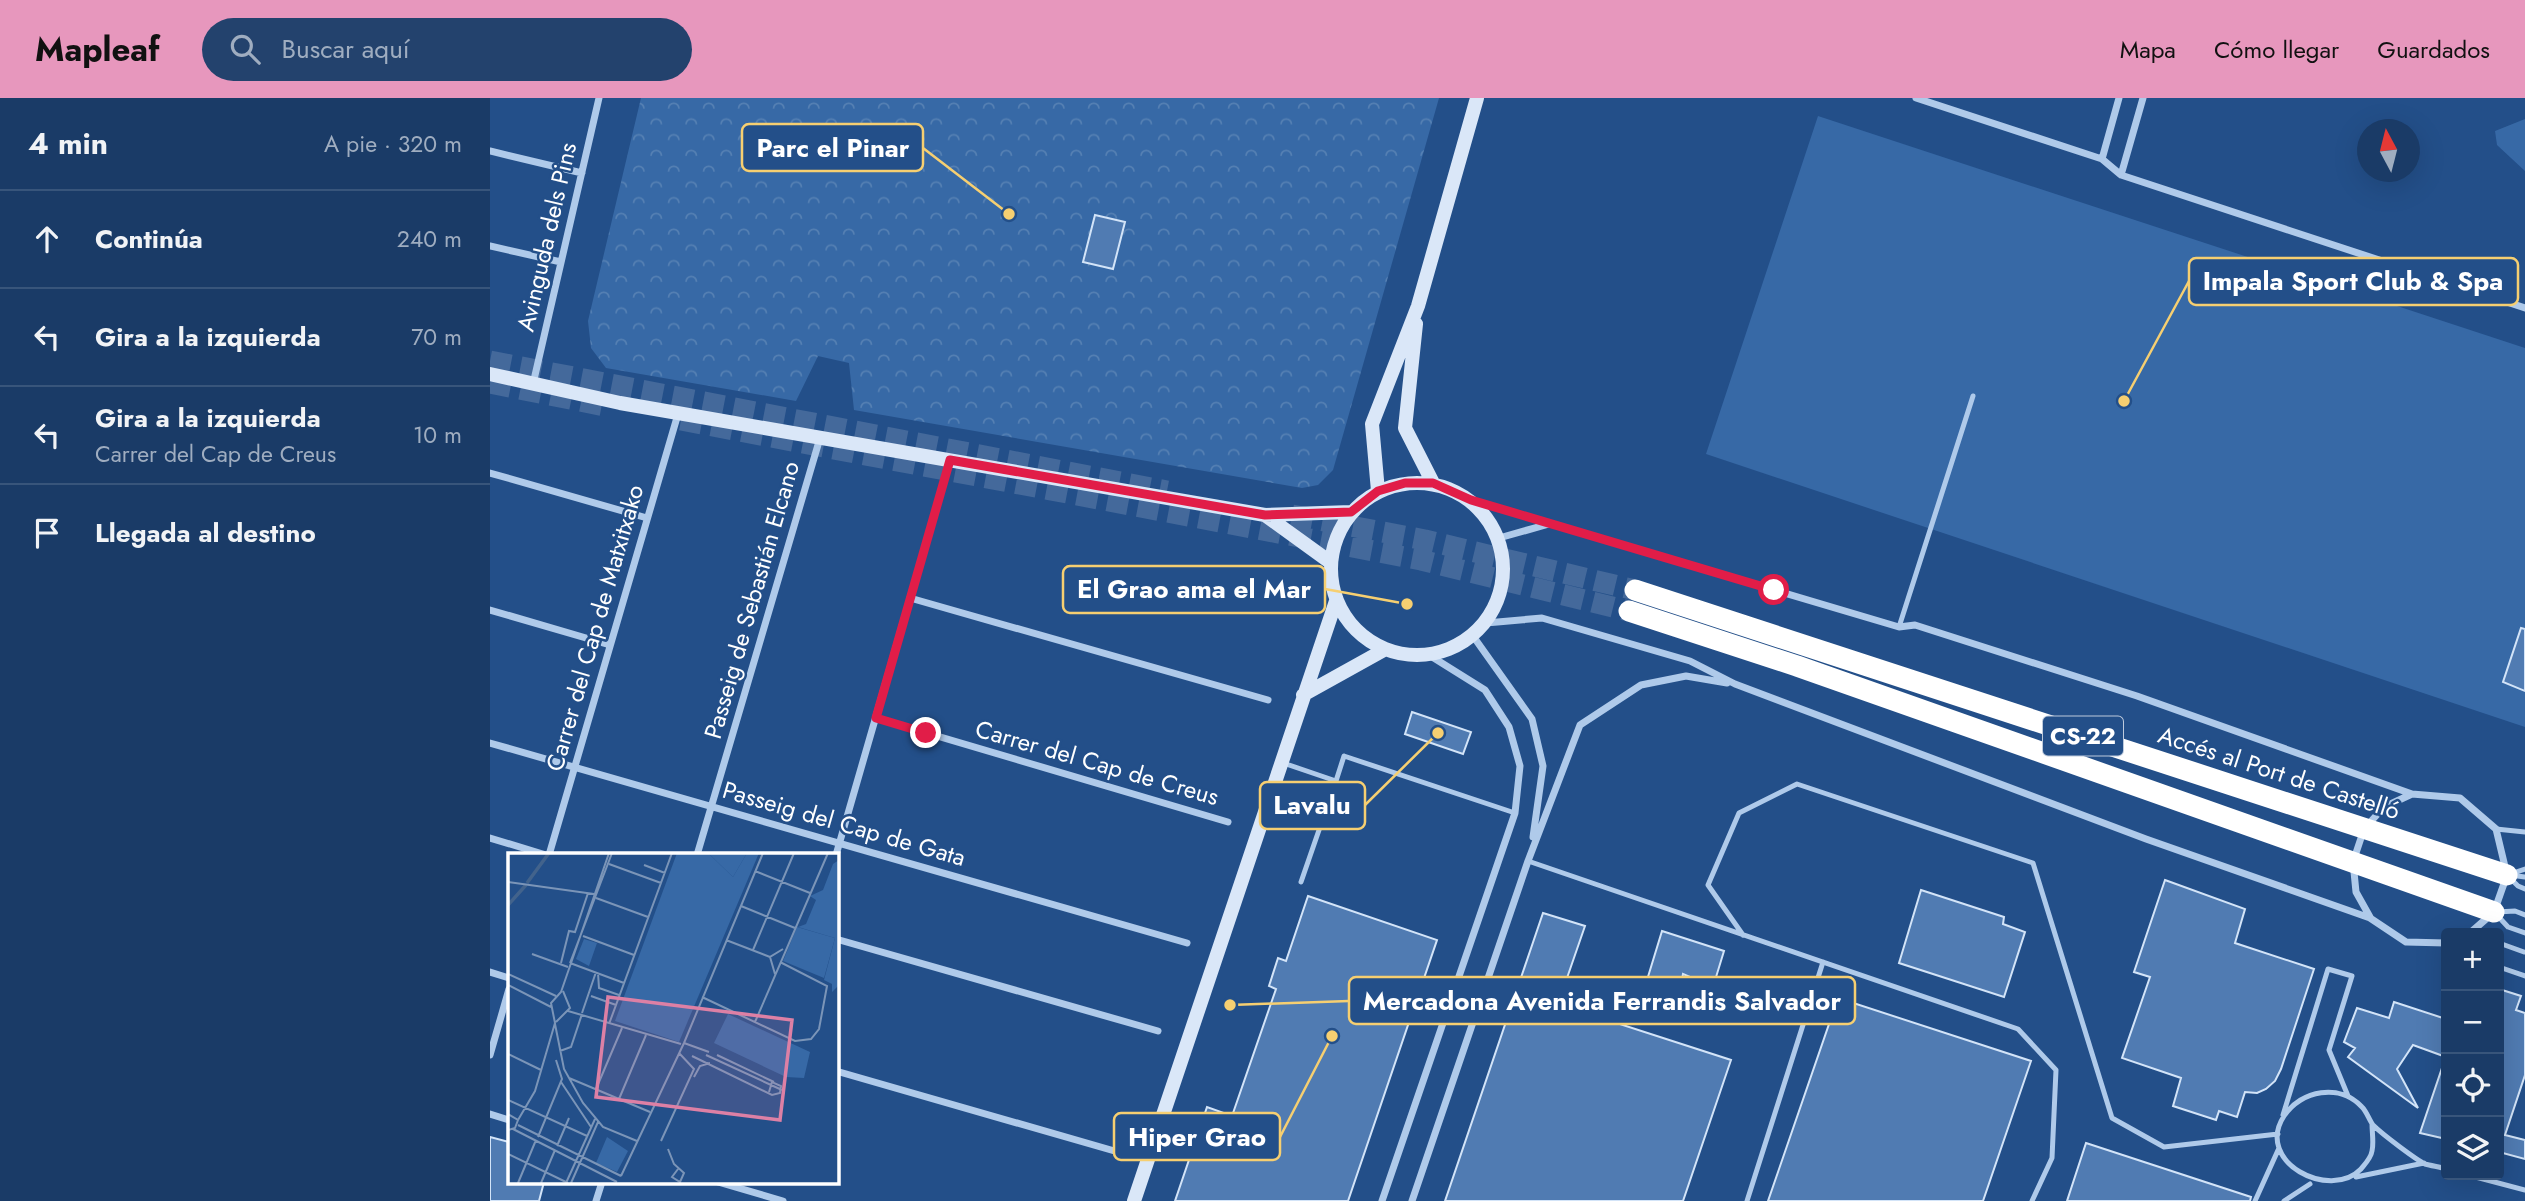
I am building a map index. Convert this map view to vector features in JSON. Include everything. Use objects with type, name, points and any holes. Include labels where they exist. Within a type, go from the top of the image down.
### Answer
[{"type":"highway","name":"Accés al Port de Castelló","points":[[2494,912],[1797,666],[1632,601],[2364,829],[2519,874]]},
{"type":"street","name":"Avinguda dels Pins","points":[[533,385],[599,98]]},
{"type":"street","points":[[1378,491],[1371,424],[1418,306],[1477,98]]},
{"type":"street","points":[[1916,98],[2102,159],[2121,175],[2525,308]]},
{"type":"street","points":[[2102,159],[2119,98]]},
{"type":"street","points":[[2121,175],[2143,98]]},
{"type":"street","points":[[490,151],[582,173]]},
{"type":"street","points":[[490,246],[561,262]]},
{"type":"street","points":[[1418,306],[1405,428],[1433,483]]},
{"type":"street","points":[[490,374],[678,413],[1265,515],[1351,512]]},
{"type":"street","name":"Carrer del Cap de Matxitxako","points":[[548,853],[678,413]]},
{"type":"street","name":"Passeig de Sebastián Elcano","points":[[698,853],[820,438]]},
{"type":"street","points":[[836,853],[950,460]]},
{"type":"street","points":[[490,474],[647,518]]},
{"type":"street","points":[[1471,500],[1499,538],[1504,582],[1486,623],[1473,636],[1452,649],[1429,655],[1384,650],[1355,630],[1336,601],[1330,562],[1337,535],[1351,512],[1378,491],[1405,483],[1433,483],[1471,500],[1549,524],[1899,627],[1915,625],[2137,696],[2412,794],[2460,798],[2496,829],[2519,874],[2494,912],[2476,928]]},
{"type":"street","points":[[1265,515],[1330,562]]},
{"type":"street","points":[[1499,538],[1549,524]]},
{"type":"street","points":[[911,598],[1268,700]]},
{"type":"street","points":[[1134,1201],[1336,601]]},
{"type":"street","points":[[490,610],[610,645]]},
{"type":"street","points":[[1486,623],[1542,618],[1690,661],[1735,684],[2146,839],[2370,918],[2406,942],[2441,943]]},
{"type":"street","points":[[1473,636],[1532,719],[1543,766],[1529,856]]},
{"type":"street","points":[[1303,695],[1384,650]]},
{"type":"street","points":[[1382,1201],[1515,813],[1520,766],[1509,727],[1485,690],[1429,655]]},
{"type":"street","points":[[1412,1201],[1529,856],[1580,725],[1641,685],[1686,676],[1735,684]]},
{"type":"street","name":"Carrer del Cap de Creus","points":[[876,718],[1228,822]]},
{"type":"street","name":"Passeig del Cap de Gata","points":[[490,743],[1187,943]]},
{"type":"street","points":[[2370,918],[2356,892],[2353,862],[2364,829],[2384,807],[2412,794]]},
{"type":"street","points":[[490,838],[540,853]]},
{"type":"street","points":[[838,940],[1158,1031]]},
{"type":"street","points":[[490,972],[508,978]]},
{"type":"street","points":[[490,1055],[508,992]]},
{"type":"street","points":[[838,1072],[1118,1152]]},
{"type":"street","points":[[490,1114],[508,1120]]},
{"type":"street","points":[[596,1201],[601,1184]]},
{"type":"street","points":[[740,1185],[783,1201]]},
{"type":"lane","points":[[1899,627],[1973,396]]},
{"type":"lane","points":[[1301,882],[1344,756],[1515,813]]},
{"type":"lane","points":[[1281,762],[1336,781]]},
{"type":"lane","points":[[1743,935],[1708,885],[1739,813],[1797,784],[2033,863],[2112,1118],[2164,1147],[2278,1134]]},
{"type":"lane","points":[[2496,829],[2525,832]]},
{"type":"lane","points":[[1529,856],[1743,935],[2018,1030],[2056,1070],[2052,1158],[2032,1201]]},
{"type":"lane","points":[[2519,874],[2518,886],[2525,889]]},
{"type":"lane","points":[[2494,912],[2515,911],[2525,915]]},
{"type":"lane","points":[[2494,912],[2508,927],[2525,933]]},
{"type":"lane","points":[[2504,945],[2524,952]]},
{"type":"lane","points":[[1747,1201],[1824,962]]},
{"type":"lane","points":[[2348,1096],[2329,1050],[2352,976],[2328,969],[2278,1134],[2279,1148],[2289,1170],[2310,1184],[2334,1187],[2356,1177],[2424,1163]]},
{"type":"lane","points":[[2504,969],[2525,976]]},
{"type":"lane","points":[[2283,1118],[2300,1099],[2323,1091],[2348,1096],[2363,1108],[2372,1124],[2424,1163],[2441,1168]]},
{"type":"lane","points":[[2356,1177],[2372,1153],[2372,1124]]},
{"type":"lane","points":[[2255,1201],[2279,1148]]},
{"type":"lane","points":[[2487,1180],[2525,1190]]},
{"type":"lane","points":[[2284,1201],[2310,1184]]},
{"type":"green space","points":[[641,98],[1439,98],[1333,470],[1318,485],[1302,488],[854,410],[849,363],[818,356],[796,401],[606,368],[591,348],[588,321]]},
{"type":"green space","points":[[1818,116],[2525,348],[2525,727],[1706,454]]},
{"type":"green space","points":[[2525,119],[2525,171],[2497,145],[2495,131]]},
{"type":"building","points":[[1095,215],[1125,222],[1113,269],[1083,262]]},
{"type":"building","points":[[2521,628],[2525,629],[2525,691],[2503,682]]},
{"type":"building","points":[[1412,712],[1471,732],[1463,754],[1405,734]]},
{"type":"building","points":[[2165,880],[2245,909],[2235,943],[2314,969],[2275,1081],[2257,1093],[2245,1092],[2237,1117],[2219,1111],[2216,1120],[2173,1106],[2181,1078],[2122,1058],[2150,977],[2134,972]]},
{"type":"building","points":[[1921,890],[2004,917],[2003,924],[2025,932],[2004,997],[1899,963]]},
{"type":"building","points":[[1308,896],[1437,940],[1348,1201],[1175,1201],[1207,1107],[1232,1116],[1276,989],[1269,986],[1278,958],[1286,961]]},
{"type":"building","points":[[1543,913],[1585,926],[1558,1004],[1731,1060],[1683,1201],[1445,1201]]},
{"type":"building","points":[[1662,931],[1724,951],[1713,987],[1683,974],[1680,991],[1647,980]]},
{"type":"building","points":[[2504,991],[2521,996],[2516,1010],[2525,1013],[2525,1075],[2505,1135],[2525,1140],[2525,1159],[2504,1153]]},
{"type":"building","points":[[1838,998],[2031,1061],[1983,1201],[1768,1201]]},
{"type":"building","points":[[2394,1002],[2441,1017],[2441,1055],[2413,1045],[2397,1069],[2418,1108],[2348,1057],[2355,1048],[2344,1042],[2357,1008],[2389,1018]]},
{"type":"building","points":[[2441,1071],[2441,1138],[2420,1133]]},
{"type":"building","points":[[490,1137],[508,1142],[508,1184],[543,1184],[539,1201],[490,1201]]},
{"type":"building","points":[[2086,1143],[2251,1197],[2250,1201],[2067,1201]]},
{"type":"tunnel","points":[[490,361],[1167,491]]},
{"type":"tunnel","points":[[490,383],[605,406]]},
{"type":"tunnel","points":[[681,420],[1421,560],[1629,611]]},
{"type":"tunnel","points":[[1292,515],[1425,540],[1635,590]]},
{"type":"place","name":"Parc el Pinar","points":[[1009,214]]},
{"type":"place","name":"Impala Sport Club & Spa","points":[[2124,401]]},
{"type":"place","name":"El Grao ama el Mar","points":[[1407,604]]},
{"type":"place","name":"Lavalu","points":[[1438,733]]},
{"type":"place","name":"Mercadona Avenida Ferrandis Salvador","points":[[1230,1005]]},
{"type":"place","name":"Hiper Grao","points":[[1332,1036]]},
{"type":"route","points":[[926,733],[876,718],[950,460],[1265,515],[1351,512],[1378,491],[1405,483],[1433,483],[1471,500],[1774,590]]}]
